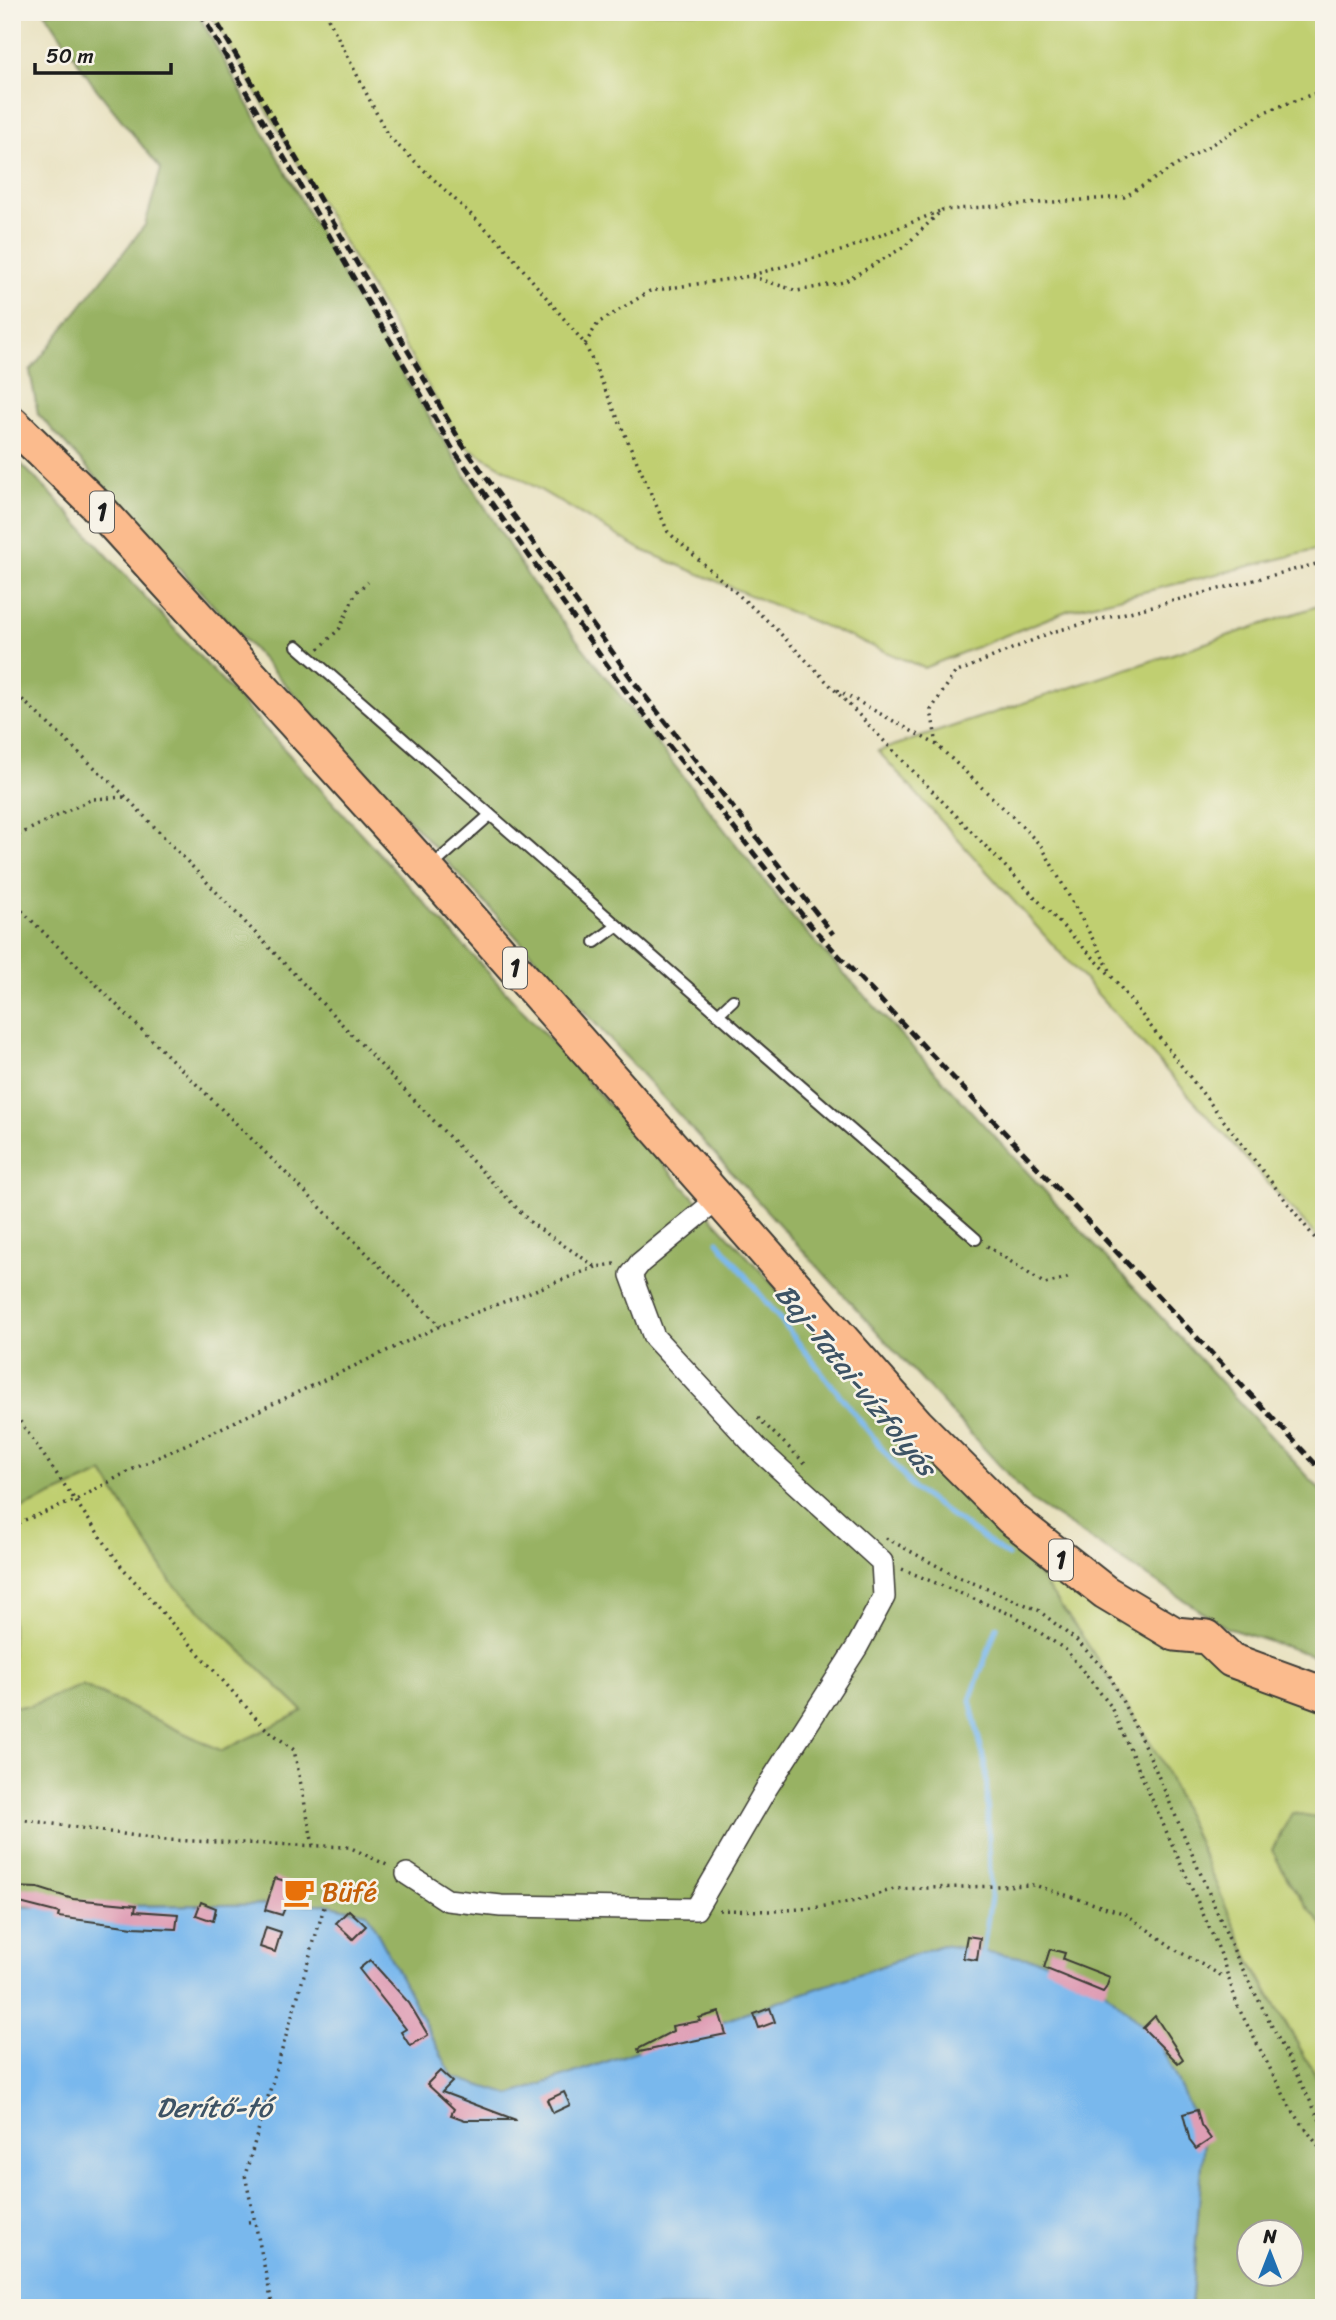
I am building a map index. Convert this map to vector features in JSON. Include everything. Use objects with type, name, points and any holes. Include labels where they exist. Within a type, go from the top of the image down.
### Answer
[{"type":"main road","name":"1","points":[[18,424],[95,504],[428,870],[917,1424],[980,1488],[1040,1542],[1105,1592],[1175,1633],[1207,1637],[1231,1660],[1324,1693]]},
{"type":"street","points":[[407,1874],[447,1900],[501,1906],[696,1909],[766,1789],[858,1647],[884,1597],[882,1562],[758,1450],[654,1337],[631,1275],[640,1263],[718,1199]]},
{"type":"lane","points":[[296,646],[976,1239]]},
{"type":"lane","points":[[428,870],[490,815]]},
{"type":"lane","points":[[595,942],[617,926]]},
{"type":"lane","points":[[718,1014],[733,1000]]},
{"type":"path","points":[[325,12],[388,136],[501,243],[585,345],[668,532],[771,624],[1114,979],[1324,1250]]},
{"type":"path","points":[[585,345],[598,323],[650,291],[750,276],[844,250],[942,210],[1124,198],[1267,111],[1324,90]]},
{"type":"path","points":[[750,276],[797,291],[844,282],[904,247],[942,210]]},
{"type":"path","points":[[937,746],[931,710],[955,673],[1052,632],[1324,562]]},
{"type":"path","points":[[310,658],[340,628],[356,592],[368,582]]},
{"type":"path","points":[[832,687],[937,746],[1042,847],[1114,979]]},
{"type":"path","points":[[12,690],[125,797],[531,1223],[596,1267]]},
{"type":"path","points":[[12,838],[92,799],[125,797]]},
{"type":"path","points":[[12,901],[440,1326]]},
{"type":"path","points":[[976,1239],[1045,1284],[1071,1277]]},
{"type":"path","points":[[12,1525],[76,1500],[129,1471],[440,1326],[596,1267],[640,1263]]},
{"type":"path","points":[[12,1410],[121,1566],[264,1727],[294,1750],[313,1845]]},
{"type":"path","points":[[752,1412],[811,1468]]},
{"type":"path","points":[[881,1535],[954,1575],[1038,1609],[1077,1640],[1109,1674],[1150,1757],[1238,1960],[1324,2128]]},
{"type":"path","points":[[882,1562],[943,1583],[1015,1616],[1066,1650],[1110,1705],[1220,1952],[1226,1978],[1290,2107],[1324,2154]]},
{"type":"path","points":[[12,1818],[165,1840],[349,1847],[407,1874]]},
{"type":"path","points":[[696,1909],[774,1911],[856,1901],[894,1889],[1034,1885],[1126,1914],[1176,1950],[1226,1978]]},
{"type":"path","points":[[280,2307],[273,2308],[271,2301],[245,2175],[325,1904]]},
{"type":"path","points":[[238,2176],[245,2175]]},
{"type":"path","points":[[241,2191],[248,2190]]},
{"type":"path","points":[[245,2207],[252,2206]]},
{"type":"path","points":[[248,2222],[255,2221]]},
{"type":"path","points":[[252,2239],[258,2238]]},
{"type":"path","points":[[260,2245],[267,2244]]},
{"type":"path","points":[[255,2254],[261,2253]]},
{"type":"path","points":[[263,2261],[270,2260]]},
{"type":"path","points":[[258,2270],[265,2269]]},
{"type":"path","points":[[267,2277],[273,2276]]},
{"type":"path","points":[[262,2286],[268,2285]]},
{"type":"path","points":[[270,2292],[276,2291]]},
{"type":"path","points":[[265,2301],[271,2301]]},
{"type":"green space","points":[[45,12],[197,12],[359,304],[531,581],[794,919],[1324,1494],[1324,1659],[1227,1628],[1032,1501],[38,414],[30,371],[145,225],[161,169],[94,86]]},
{"type":"green space","points":[[216,12],[1324,12],[1324,548],[1069,610],[924,668],[642,550],[462,444],[213,18]]},
{"type":"green space","points":[[12,455],[53,496],[841,1359],[1002,1524],[1085,1640],[1161,1760],[1252,1965],[1324,2090],[1324,2308],[1191,2308],[1204,2138],[942,1945],[511,2095],[453,2078],[367,1913],[325,1904],[12,1907],[12,1706],[30,1706],[82,1685],[222,1751],[303,1711],[171,1582],[103,1473],[12,1513]]},
{"type":"green space","points":[[1324,604],[1324,1245],[878,751]]},
{"type":"green space","points":[[103,1473],[171,1582],[304,1712],[222,1751],[82,1685],[30,1706],[12,1706],[12,1513]]},
{"type":"green space","points":[[1004,1528],[1075,1571],[1324,1694],[1324,2090]]},
{"type":"green space","points":[[1292,1813],[1324,1818],[1324,1928],[1289,1882],[1272,1850]]},
{"type":"water","name":"Derítő-tó","points":[[325,1904],[367,1913],[453,2077],[511,2095],[942,1945],[1079,1966],[1158,2040],[1204,2138],[1191,2308],[12,2308],[12,1907]]},
{"type":"building","points":[[275,1878],[295,1884],[282,1915],[265,1910]]},
{"type":"building","points":[[12,1887],[38,1888],[73,1899],[136,1905],[135,1911],[178,1914],[176,1929],[133,1927],[58,1917],[59,1913],[12,1901]]},
{"type":"building","points":[[201,1902],[216,1908],[213,1921],[196,1915]]},
{"type":"building","points":[[349,1910],[366,1926],[353,1939],[336,1923]]},
{"type":"building","points":[[266,1927],[281,1932],[275,1952],[260,1947]]},
{"type":"building","points":[[967,1936],[980,1938],[977,1960],[963,1958]]},
{"type":"building","points":[[1050,1949],[1065,1953],[1063,1959],[1110,1977],[1103,1992],[1044,1968]]},
{"type":"building","points":[[370,1960],[409,2003],[428,2035],[410,2046],[401,2032],[406,2029],[359,1969]]},
{"type":"building","points":[[770,2008],[775,2022],[759,2028],[754,2014]]},
{"type":"building","points":[[719,2012],[726,2034],[639,2052],[638,2049],[673,2031],[672,2026],[700,2021],[699,2018]]},
{"type":"building","points":[[1155,2016],[1183,2059],[1178,2063],[1143,2028]]},
{"type":"building","points":[[440,2071],[452,2082],[442,2092],[516,2120],[465,2120],[451,2115],[454,2109],[427,2084]]},
{"type":"building","points":[[564,2092],[570,2105],[553,2113],[547,2100]]},
{"type":"building","points":[[1197,2110],[1201,2125],[1211,2139],[1196,2149],[1190,2141],[1183,2114]]},
{"type":"waterway","name":"Baj-Tatai-vízfolyás","points":[[718,1241],[914,1489],[1008,1556]]},
{"type":"waterway","name":"Baj-Tatai-vízfolyás","points":[[982,1957],[991,1897],[986,1769],[970,1700],[997,1627]]},
{"type":"railway","points":[[200,12],[452,448],[625,690],[811,926],[1324,1473]]},
{"type":"railway","points":[[211,12],[462,444],[634,682],[833,934]]},
{"type":"place","name":"Büfé","points":[[299,1892]]}]
